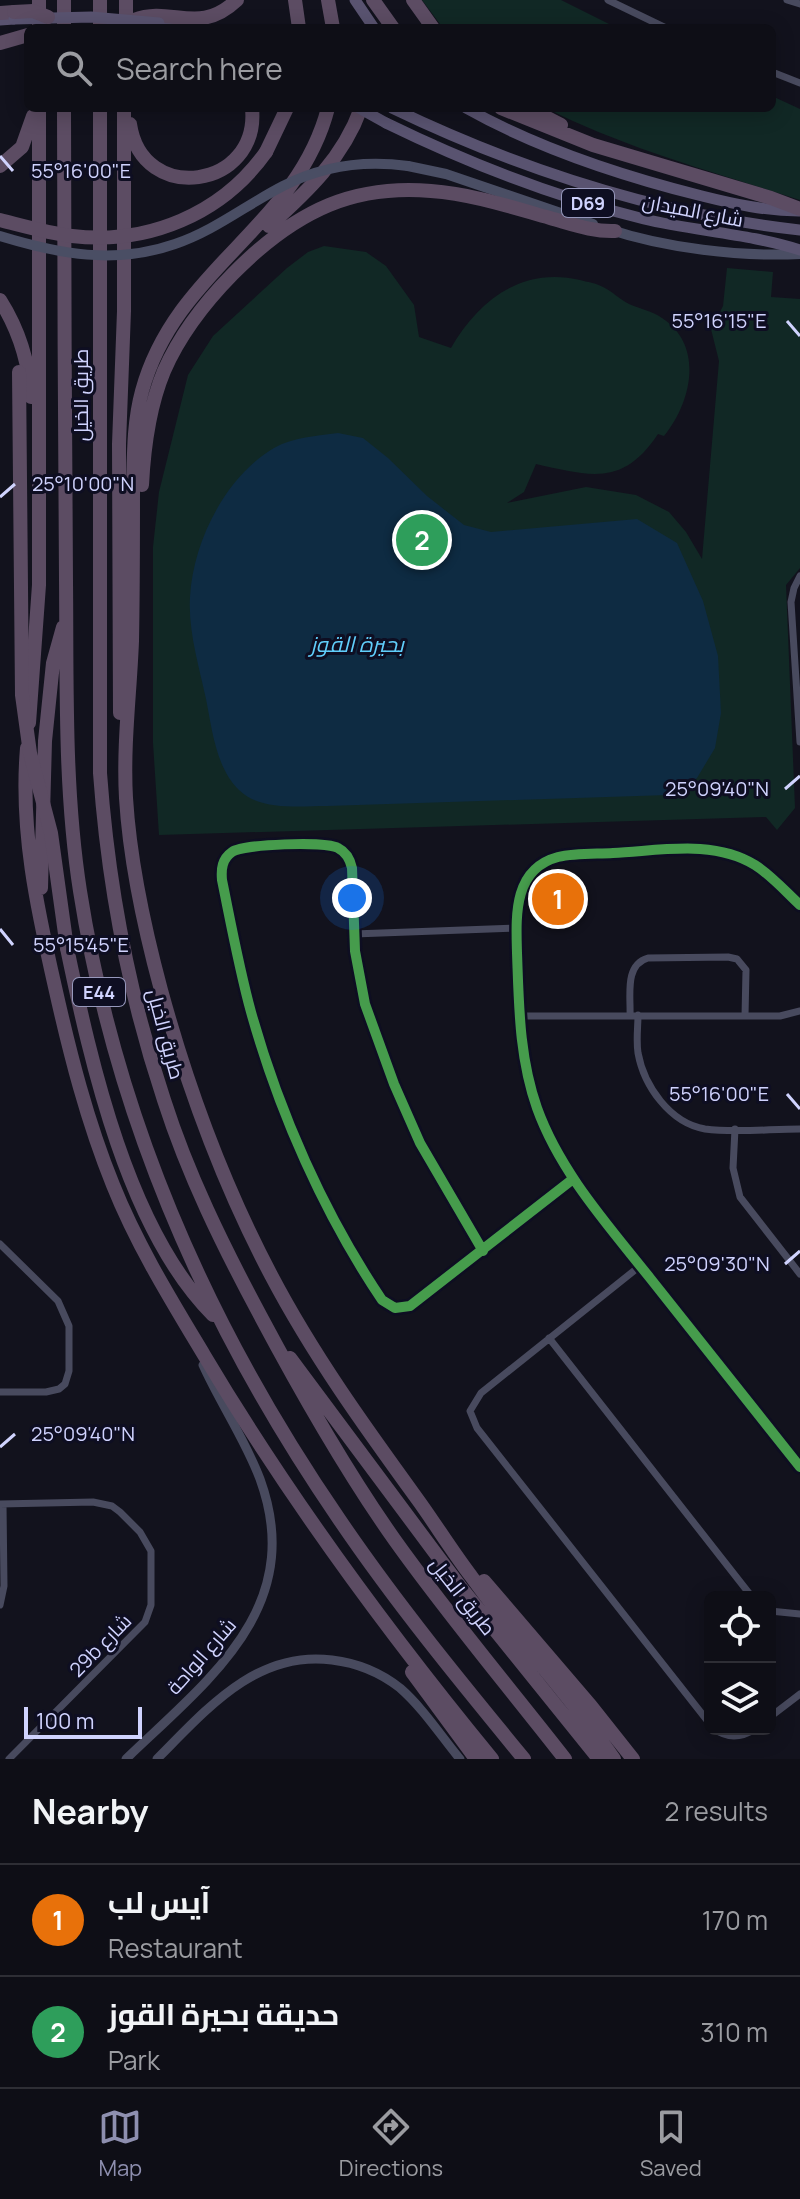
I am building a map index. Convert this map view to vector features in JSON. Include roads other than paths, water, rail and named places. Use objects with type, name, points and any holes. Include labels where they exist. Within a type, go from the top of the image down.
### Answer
[{"type":"highway","points":[[64,0],[64,24]]},
{"type":"highway","points":[[100,0],[100,24]]},
{"type":"highway","points":[[126,0],[130,24],[150,16],[160,20],[205,18],[219,13],[237,0]]},
{"type":"highway","points":[[295,0],[298,24]]},
{"type":"highway","points":[[373,0],[390,24]]},
{"type":"highway","points":[[413,0],[430,24]]},
{"type":"highway","points":[[39,1],[44,22]]},
{"type":"highway","points":[[329,2],[332,24]]},
{"type":"highway","points":[[9,15],[33,11],[44,22]]},
{"type":"highway","points":[[0,166],[22,147],[35,112]]},
{"type":"highway","points":[[36,112],[39,585],[25,800],[28,845],[40,921],[71,1053],[105,1164],[140,1244],[192,1335],[286,1488],[492,1759]]},
{"type":"highway","name":"طريق الخيل","points":[[64,112],[67,749],[71,819],[85,918],[103,1008],[125,1089],[155,1179],[187,1254],[275,1422],[380,1577],[524,1759]]},
{"type":"highway","name":"طريق الخيل","points":[[100,112],[99,747],[106,838],[135,995],[164,1103],[201,1196],[271,1337],[333,1445],[396,1541],[565,1759]]},
{"type":"highway","points":[[126,112],[119,444],[119,698],[125,745],[128,822],[143,919],[180,1056],[215,1156],[258,1250],[304,1334],[345,1399],[487,1598],[614,1759]]},
{"type":"highway","points":[[127,112],[133,140],[146,160],[165,173],[189,178],[214,174],[235,159],[248,138],[252,112]]},
{"type":"highway","points":[[0,220],[47,232],[104,238],[147,232],[175,224],[202,212],[248,175],[266,152],[285,112]]},
{"type":"highway","points":[[125,745],[132,646],[135,434],[143,389],[160,342],[178,313],[199,286],[293,186],[316,144],[327,112]]},
{"type":"highway","points":[[199,286],[313,186],[340,152],[358,112]]},
{"type":"highway","points":[[510,112],[568,137],[771,198],[800,210]]},
{"type":"highway","points":[[536,112],[619,153]]},
{"type":"highway","points":[[133,520],[141,494],[145,444],[153,404],[164,372],[180,341],[200,312],[229,280],[260,251],[306,217],[357,196],[412,190],[460,195],[589,229],[615,231]]},
{"type":"highway","points":[[0,211],[47,232]]},
{"type":"highway","points":[[0,300],[19,336],[29,379],[31,527],[37,636]]},
{"type":"highway","points":[[0,312],[14,346],[19,372],[22,705],[30,753],[51,833],[67,948],[99,1081],[136,1190],[185,1282],[225,1327]]},
{"type":"highway","points":[[40,921],[41,807],[46,725],[55,654],[67,619]]},
{"type":"highway","points":[[271,1337],[314,1387],[424,1539],[599,1759]]},
{"type":"highway","points":[[447,1543],[524,1626],[633,1759]]},
{"type":"highway","points":[[383,1619],[423,1688],[476,1759]]},
{"type":"main road","points":[[355,0],[371,24]]},
{"type":"main road","points":[[0,20],[9,15]]},
{"type":"main road","points":[[160,20],[174,24]]},
{"type":"main road","points":[[44,22],[130,24]]},
{"type":"main road","name":"شارع الميدان","points":[[367,112],[482,166],[589,204],[676,227],[800,252]]},
{"type":"main road","name":"شارع الميدان","points":[[401,112],[484,150],[600,191],[706,217],[800,230]]},
{"type":"main road","points":[[474,112],[513,131],[618,172],[719,200],[768,209],[800,210]]},
{"type":"main road","points":[[0,236],[73,255],[140,253],[202,233],[280,188],[319,171],[363,164],[408,166],[446,174],[615,231],[652,240],[710,249],[772,254],[800,252]]},
{"type":"street","points":[[608,0],[658,24]]},
{"type":"street","points":[[787,0],[800,4]]},
{"type":"street","points":[[776,74],[800,83]]},
{"type":"street","points":[[800,576],[791,602],[800,742]]},
{"type":"street","points":[[483,1251],[441,1182],[402,1104],[365,1004],[357,969],[352,868],[342,850],[330,845],[247,847],[239,848],[226,857],[221,872],[235,946],[267,1065],[320,1190],[378,1294],[388,1305],[395,1308],[410,1306],[483,1251],[573,1179]]},
{"type":"street","points":[[800,905],[752,863],[721,852],[687,849],[571,855],[547,861],[528,877],[518,899],[517,928],[519,1016],[525,1063],[536,1106],[550,1138],[573,1179],[800,1467]]},
{"type":"street","points":[[354,934],[517,928]]},
{"type":"street","points":[[745,1016],[746,970],[737,959],[648,958],[640,961],[632,971],[638,1053],[647,1079],[664,1105],[689,1124],[704,1129],[800,1129]]},
{"type":"street","points":[[519,1016],[780,1016],[800,1011]]},
{"type":"street","points":[[735,1129],[733,1168],[740,1197],[800,1274]]},
{"type":"street","points":[[0,1244],[58,1301],[69,1326],[69,1371],[65,1384],[59,1389],[0,1392]]},
{"type":"street","points":[[640,1266],[477,1396],[470,1411],[472,1420],[704,1716]]},
{"type":"street","name":"شارع الواحة","points":[[126,1759],[234,1651],[259,1608],[270,1570],[273,1531],[262,1483],[208,1376],[192,1335]]},
{"type":"street","points":[[549,1338],[747,1591]]},
{"type":"street","name":"29b شارع","points":[[0,1605],[4,1586],[2,1504],[93,1502],[112,1506],[140,1532],[151,1551],[151,1605],[145,1622],[9,1759]]},
{"type":"street","points":[[776,1612],[800,1614]]},
{"type":"street","name":"شارع الواحة","points":[[157,1759],[207,1709],[245,1680],[272,1666],[317,1659],[360,1666],[394,1684],[410,1698],[460,1759]]},
{"type":"street","points":[[776,1712],[800,1694]]},
{"type":"water","name":"بحيرة القوز","points":[[338,433],[363,438],[464,525],[491,532],[637,519],[677,543],[703,601],[718,656],[721,713],[715,748],[697,778],[685,788],[668,795],[327,806],[269,804],[248,797],[239,790],[225,771],[216,748],[192,636],[192,576],[205,533],[215,513],[227,493],[256,460],[289,441]]},
{"type":"place","name":"حديقة بحيرة القوز","points":[[422,540]]},
{"type":"place","name":"آيس لب","points":[[558,899]]}]
